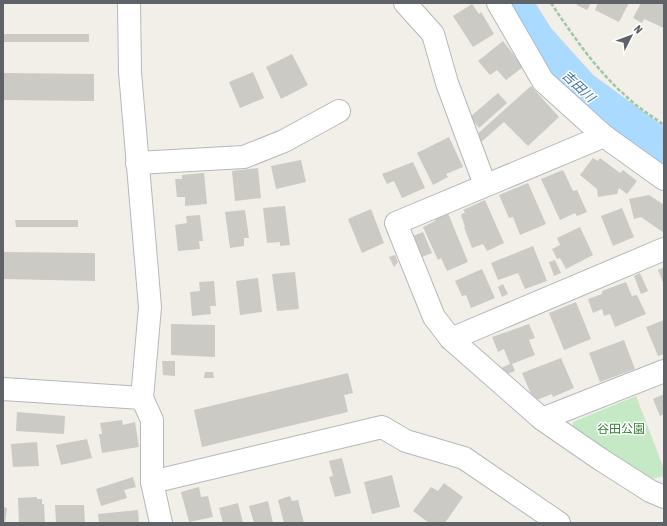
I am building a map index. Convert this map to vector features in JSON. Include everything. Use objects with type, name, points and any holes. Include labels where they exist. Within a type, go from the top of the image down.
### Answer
[{"type":"street","points":[[129,3],[130,72],[150,307],[142,398],[152,420],[152,482],[161,523]]},
{"type":"street","points":[[405,3],[433,34],[447,83],[485,185]]},
{"type":"street","points":[[498,3],[543,80],[604,136],[664,179]]},
{"type":"street","points":[[137,163],[244,157],[284,141],[339,111]]},
{"type":"street","points":[[604,136],[396,223],[434,317],[451,339],[542,419],[600,460],[659,491]]},
{"type":"street","points":[[451,339],[664,249]]},
{"type":"street","points":[[542,419],[664,371]]},
{"type":"street","points":[[3,389],[142,398]]},
{"type":"street","points":[[152,482],[382,427],[406,441],[464,458],[559,523]]},
{"type":"path","points":[[551,3],[568,28],[603,72],[627,97],[664,125]]},
{"type":"green space","name":"谷田公園","points":[[636,396],[664,469],[664,476],[652,479],[573,430],[573,422]]},
{"type":"building","points":[[577,3],[591,3],[587,10],[577,5]]},
{"type":"building","points":[[598,3],[629,3],[619,22],[595,10]]},
{"type":"building","points":[[641,3],[664,3],[664,28],[644,19],[642,23],[633,18]]},
{"type":"building","points":[[472,4],[479,14],[481,12],[494,34],[473,47],[453,16]]},
{"type":"building","points":[[3,34],[89,34],[89,42],[3,42]]},
{"type":"building","points":[[503,41],[523,67],[506,80],[497,70],[490,75],[478,61]]},
{"type":"building","points":[[292,54],[308,85],[281,99],[266,67]]},
{"type":"building","points":[[253,72],[264,98],[240,108],[229,82]]},
{"type":"building","points":[[3,73],[94,74],[94,101],[3,100]]},
{"type":"building","points":[[531,86],[559,117],[528,146],[504,122],[480,143],[474,137]]},
{"type":"building","points":[[498,93],[507,103],[479,128],[470,117]]},
{"type":"building","points":[[449,137],[463,167],[446,174],[448,177],[433,185],[417,153]]},
{"type":"building","points":[[593,158],[598,161],[600,158],[620,173],[623,170],[637,181],[627,194],[619,188],[617,194],[598,197],[597,189],[580,175]]},
{"type":"building","points":[[301,160],[306,182],[276,189],[271,166]]},
{"type":"building","points":[[413,162],[425,188],[402,198],[394,181],[387,184],[382,174]]},
{"type":"building","points":[[258,168],[261,198],[235,201],[232,171]]},
{"type":"building","points":[[563,170],[573,191],[577,190],[587,212],[577,216],[575,213],[560,220],[541,179]]},
{"type":"building","points":[[204,173],[207,204],[185,206],[185,197],[177,197],[175,179],[182,179],[182,175]]},
{"type":"building","points":[[528,183],[546,224],[520,235],[513,217],[509,218],[499,195]]},
{"type":"building","points":[[649,195],[664,205],[664,233],[641,217],[634,219],[629,199]]},
{"type":"building","points":[[485,200],[504,243],[487,251],[483,244],[472,248],[461,215],[465,212],[463,210]]},
{"type":"building","points":[[285,206],[290,245],[280,246],[280,242],[267,243],[263,208]]},
{"type":"building","points":[[622,208],[634,237],[613,246],[601,216]]},
{"type":"building","points":[[371,209],[384,243],[362,253],[348,219]]},
{"type":"building","points":[[245,210],[249,238],[244,238],[244,246],[230,248],[225,212]]},
{"type":"building","points":[[448,213],[468,262],[447,271],[441,258],[438,260],[423,227]]},
{"type":"building","points":[[200,215],[203,241],[199,241],[200,249],[178,251],[175,225],[187,223],[186,216]]},
{"type":"building","points":[[15,220],[78,220],[78,227],[16,227]]},
{"type":"building","points":[[580,227],[593,255],[566,269],[560,258],[557,259],[552,249],[560,245],[557,238]]},
{"type":"building","points":[[423,232],[432,253],[422,257],[413,236]]},
{"type":"building","points":[[533,246],[547,281],[525,289],[518,273],[498,280],[491,263]]},
{"type":"building","points":[[3,252],[95,253],[95,281],[3,279]]},
{"type":"building","points":[[395,255],[398,262],[394,267],[389,257]]},
{"type":"building","points":[[555,260],[561,273],[554,276],[549,262]]},
{"type":"building","points":[[664,267],[664,285],[658,270]]},
{"type":"building","points":[[482,269],[495,298],[471,308],[466,295],[462,296],[455,281]]},
{"type":"building","points":[[295,272],[299,309],[277,311],[272,274]]},
{"type":"building","points":[[640,273],[648,291],[641,294],[634,276]]},
{"type":"building","points":[[258,278],[262,312],[240,315],[236,281]]},
{"type":"building","points":[[214,281],[216,306],[210,306],[211,314],[192,316],[190,292],[200,291],[199,282]]},
{"type":"building","points":[[626,282],[632,296],[637,295],[646,314],[615,327],[610,314],[604,316],[602,309],[593,313],[588,299],[602,294],[602,291]]},
{"type":"building","points":[[503,284],[508,294],[502,297],[498,287]]},
{"type":"building","points":[[576,302],[591,339],[564,350],[549,313]]},
{"type":"building","points":[[664,320],[664,354],[658,356],[646,327]]},
{"type":"building","points":[[171,324],[215,325],[215,357],[171,355]]},
{"type":"building","points":[[529,324],[535,338],[529,340],[535,355],[512,364],[515,371],[502,376],[499,369],[510,364],[504,349],[498,352],[492,337]]},
{"type":"building","points":[[624,340],[635,369],[600,382],[589,353]]},
{"type":"building","points":[[561,358],[574,388],[553,397],[552,394],[534,401],[522,373]]},
{"type":"building","points":[[162,361],[175,361],[175,376],[163,375]]},
{"type":"building","points":[[205,372],[213,372],[214,378],[204,378]]},
{"type":"building","points":[[348,373],[353,393],[344,395],[348,412],[202,447],[194,410]]},
{"type":"building","points":[[664,394],[664,414],[660,416],[653,399]]},
{"type":"building","points":[[17,412],[65,416],[64,434],[16,431]]},
{"type":"building","points":[[122,420],[123,425],[135,422],[139,447],[102,453],[99,434],[102,434],[100,423]]},
{"type":"building","points":[[87,439],[92,458],[61,465],[56,445]]},
{"type":"building","points":[[37,442],[39,466],[13,467],[11,444]]},
{"type":"building","points":[[342,458],[351,493],[335,497],[329,477],[333,476],[329,461]]},
{"type":"building","points":[[392,475],[400,507],[372,514],[364,482]]},
{"type":"building","points":[[133,477],[136,487],[124,490],[127,498],[101,506],[96,489]]},
{"type":"building","points":[[444,483],[463,497],[445,523],[429,523],[413,511],[431,487],[438,491]]},
{"type":"building","points":[[199,487],[201,497],[208,496],[213,517],[189,522],[181,492]]},
{"type":"building","points":[[290,496],[292,501],[298,500],[304,523],[284,523],[278,500]]},
{"type":"building","points":[[37,497],[37,499],[42,499],[42,504],[44,504],[45,523],[19,523],[18,498]]},
{"type":"building","points":[[268,501],[273,523],[254,523],[249,506]]},
{"type":"building","points":[[238,503],[243,523],[223,523],[219,508]]},
{"type":"building","points":[[55,505],[84,505],[85,523],[56,523]]},
{"type":"building","points":[[3,507],[7,508],[5,523],[3,523]]},
{"type":"building","points":[[138,510],[139,523],[99,523],[98,514]]},
{"type":"waterway","name":"吉田川","points":[[511,3],[535,41],[579,90],[664,152]]}]
